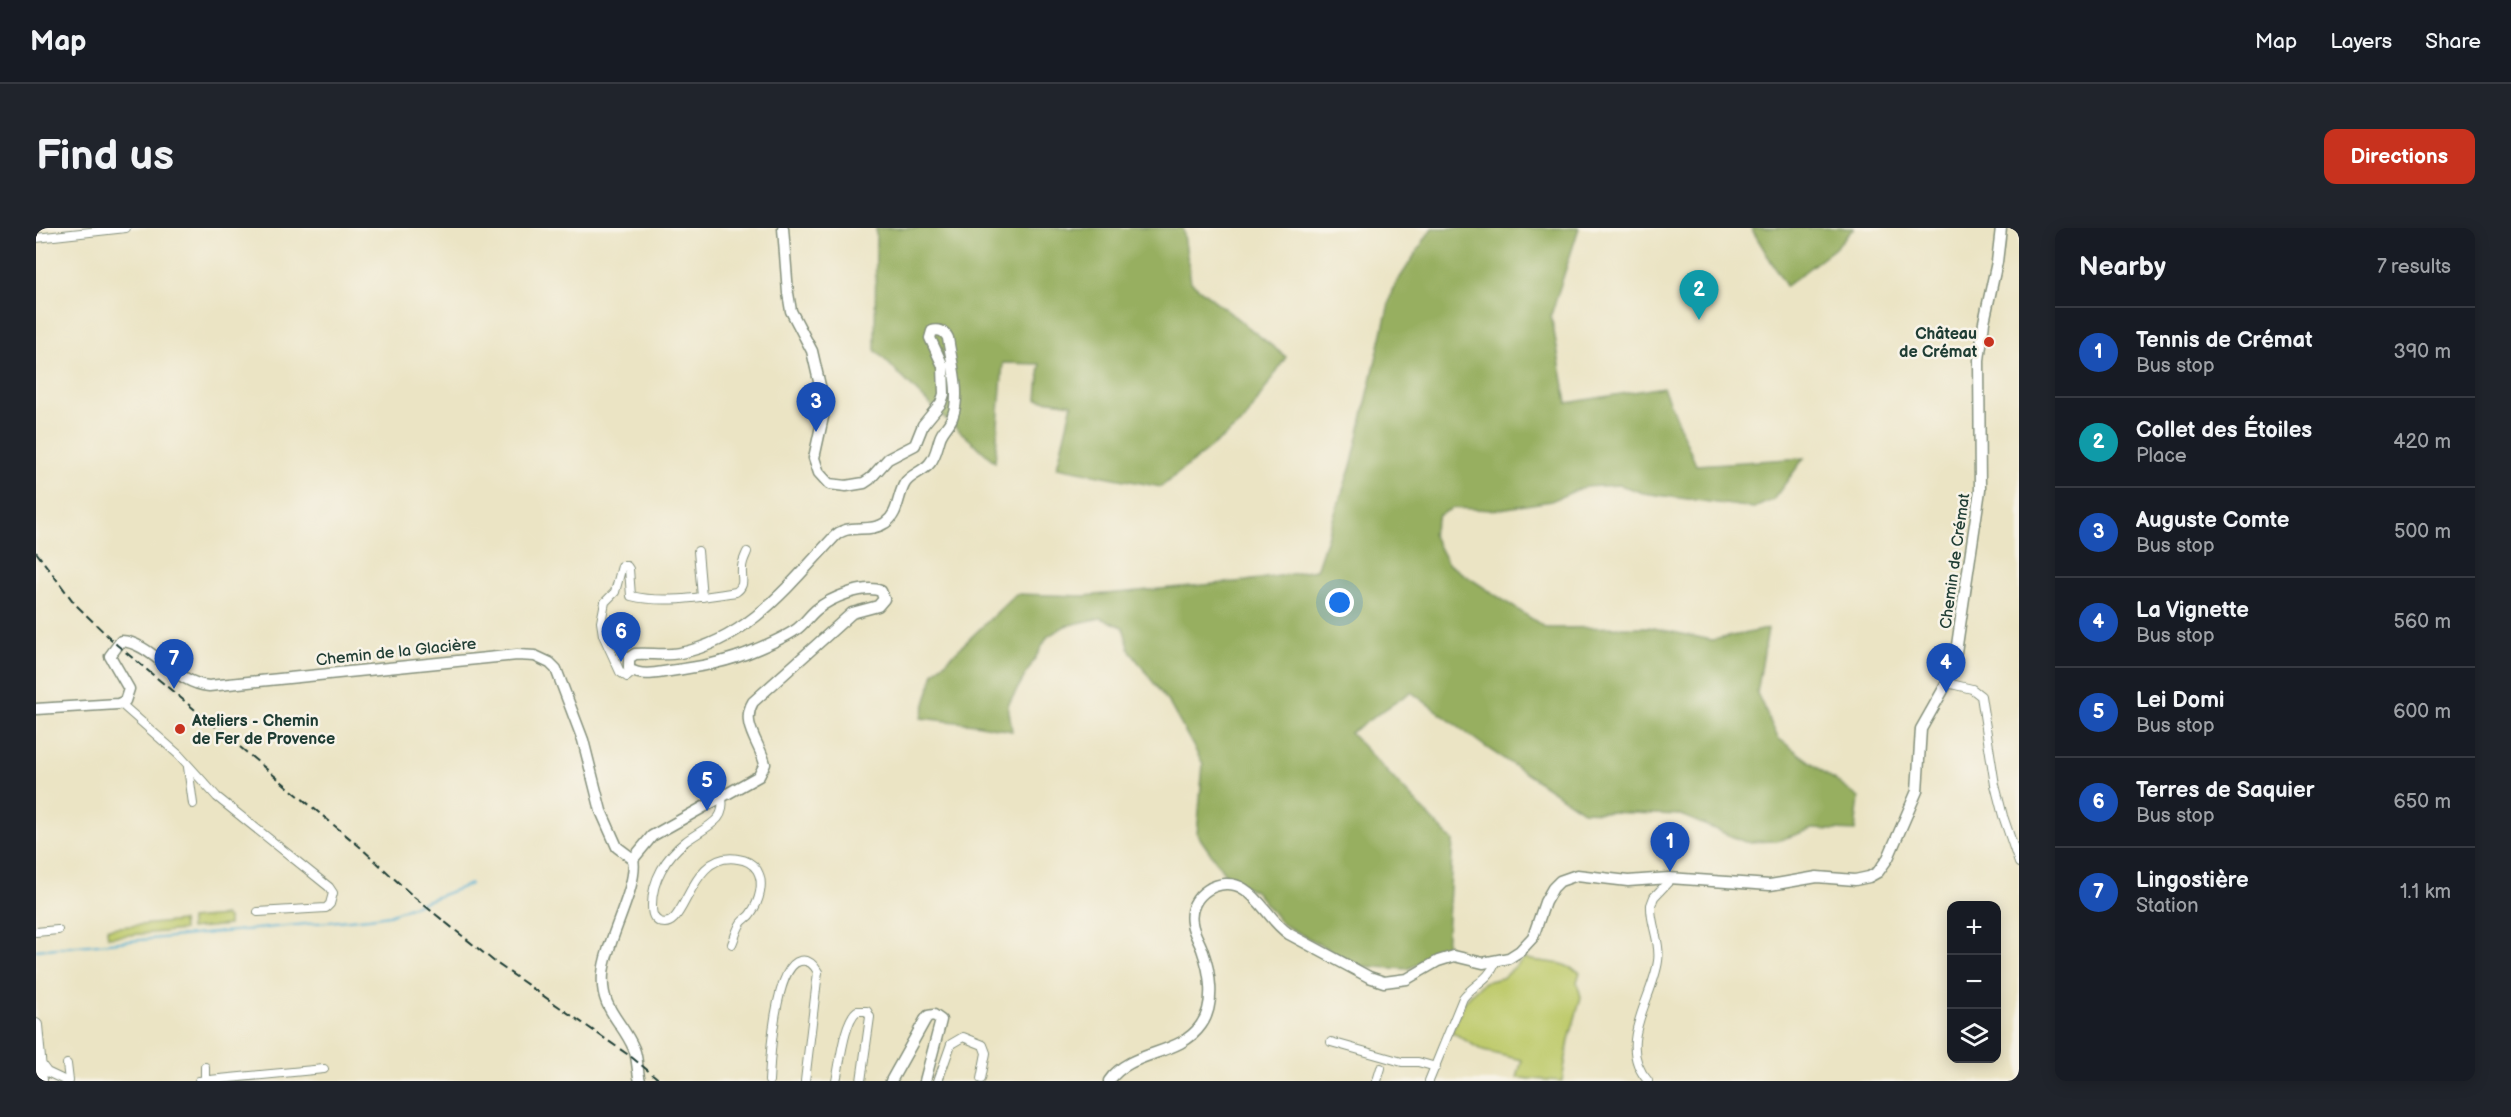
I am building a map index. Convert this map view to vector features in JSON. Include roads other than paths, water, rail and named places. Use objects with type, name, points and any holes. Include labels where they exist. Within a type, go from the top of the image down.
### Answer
[{"type":"main road","points":[[36,1025],[41,1081]]},
{"type":"street","points":[[36,238],[126,228]]},
{"type":"street","points":[[633,672],[627,664],[629,658],[635,654],[667,655],[693,650],[711,643],[759,615],[773,604],[797,575],[810,565],[840,531],[873,528],[892,518],[907,480],[931,462],[943,431],[950,424],[953,416],[955,387],[948,338],[944,333],[936,330],[930,334],[930,338],[943,366],[944,394],[941,403],[923,425],[915,445],[888,459],[870,480],[864,483],[836,486],[823,479],[814,458],[823,417],[822,390],[812,351],[791,312],[783,228]]},
{"type":"street","name":"Chemin de Crémat","points":[[1495,963],[1509,958],[1527,945],[1538,928],[1548,894],[1560,881],[1568,878],[1588,875],[1628,881],[1672,878],[1770,885],[1817,877],[1855,880],[1878,872],[1888,858],[1917,791],[1921,729],[1947,684],[1959,636],[1980,490],[1979,360],[2001,228]]},
{"type":"street","points":[[698,551],[702,597]]},
{"type":"street","points":[[639,1081],[634,1049],[610,1012],[604,997],[603,983],[604,967],[632,880],[632,856],[652,836],[753,780],[764,768],[765,761],[749,723],[750,708],[753,702],[852,614],[881,604],[884,599],[881,591],[867,588],[852,592],[819,607],[804,624],[786,636],[719,662],[653,674],[633,672],[627,677],[620,672],[603,634],[602,622],[605,602],[615,592],[622,566],[627,566],[629,569],[630,593],[634,597],[702,597],[740,590],[744,583],[742,568],[747,552]]},
{"type":"street","name":"Chemin de la Glacière","points":[[120,703],[127,699],[129,689],[110,656],[112,650],[121,641],[138,647],[191,683],[209,686],[517,655],[535,656],[550,663],[561,679],[583,740],[599,805],[614,842],[632,856]]},
{"type":"street","points":[[1947,684],[1972,689],[1981,696],[1995,785],[2019,863]]},
{"type":"street","points":[[38,708],[120,703],[187,765],[217,797],[329,887],[333,893],[330,904],[326,908],[258,912]]},
{"type":"street","points":[[187,765],[193,804]]},
{"type":"street","points":[[722,796],[723,806],[717,819],[683,843],[663,866],[652,896],[652,910],[658,921],[672,921],[676,918],[688,893],[705,868],[718,860],[731,858],[743,860],[759,873],[760,890],[751,914],[742,921],[732,944]]},
{"type":"street","points":[[1648,1081],[1640,1070],[1635,1040],[1639,1018],[1659,958],[1651,905],[1654,897],[1672,878]]},
{"type":"street","points":[[1109,1081],[1116,1071],[1125,1065],[1179,1044],[1202,1024],[1209,1002],[1209,980],[1205,957],[1192,923],[1193,911],[1201,895],[1217,884],[1236,884],[1245,889],[1254,896],[1283,930],[1377,981],[1393,982],[1407,979],[1438,961],[1454,956],[1483,963],[1495,963]]},
{"type":"street","points":[[36,932],[58,930]]},
{"type":"street","points":[[769,1081],[777,1003],[790,968],[796,961],[806,960],[814,964],[818,972],[805,1081]]},
{"type":"street","points":[[1429,1081],[1463,998],[1469,990],[1487,976],[1495,963]]},
{"type":"street","points":[[836,1081],[852,1014],[856,1011],[867,1011],[870,1017],[861,1081]]},
{"type":"street","points":[[891,1081],[925,1020],[928,1016],[934,1015],[938,1016],[940,1024],[925,1081]]},
{"type":"street","points":[[938,1081],[951,1044],[963,1037],[981,1043],[986,1050],[981,1079]]},
{"type":"street","points":[[1331,1042],[1402,1062],[1418,1062],[1436,1067]]},
{"type":"street","points":[[40,1061],[47,1072],[68,1081],[67,1064]]},
{"type":"street","points":[[205,1067],[205,1080]]},
{"type":"street","points":[[1377,1081],[1381,1068]]},
{"type":"street","points":[[199,1081],[324,1069]]},
{"type":"waterway","points":[[36,950],[389,915],[471,884]]},
{"type":"railway","points":[[36,552],[75,604],[117,645],[359,846],[414,897],[496,963],[630,1056],[661,1081]]},
{"type":"place","name":"Collet des Étoiles","points":[[1699,320]]},
{"type":"place","name":"Château de Crémat","points":[[1989,342]]},
{"type":"place","name":"Auguste Comte","points":[[816,432]]},
{"type":"place","name":"Terres de Saquier","points":[[621,662]]},
{"type":"place","name":"Lingostière","points":[[174,689]]},
{"type":"place","name":"La Vignette","points":[[1946,693]]},
{"type":"place","name":"Ateliers - Chemin de Fer de Provence","points":[[180,729]]},
{"type":"place","name":"Lei Domi","points":[[707,811]]},
{"type":"place","name":"Tennis de Crémat","points":[[1670,872]]}]
